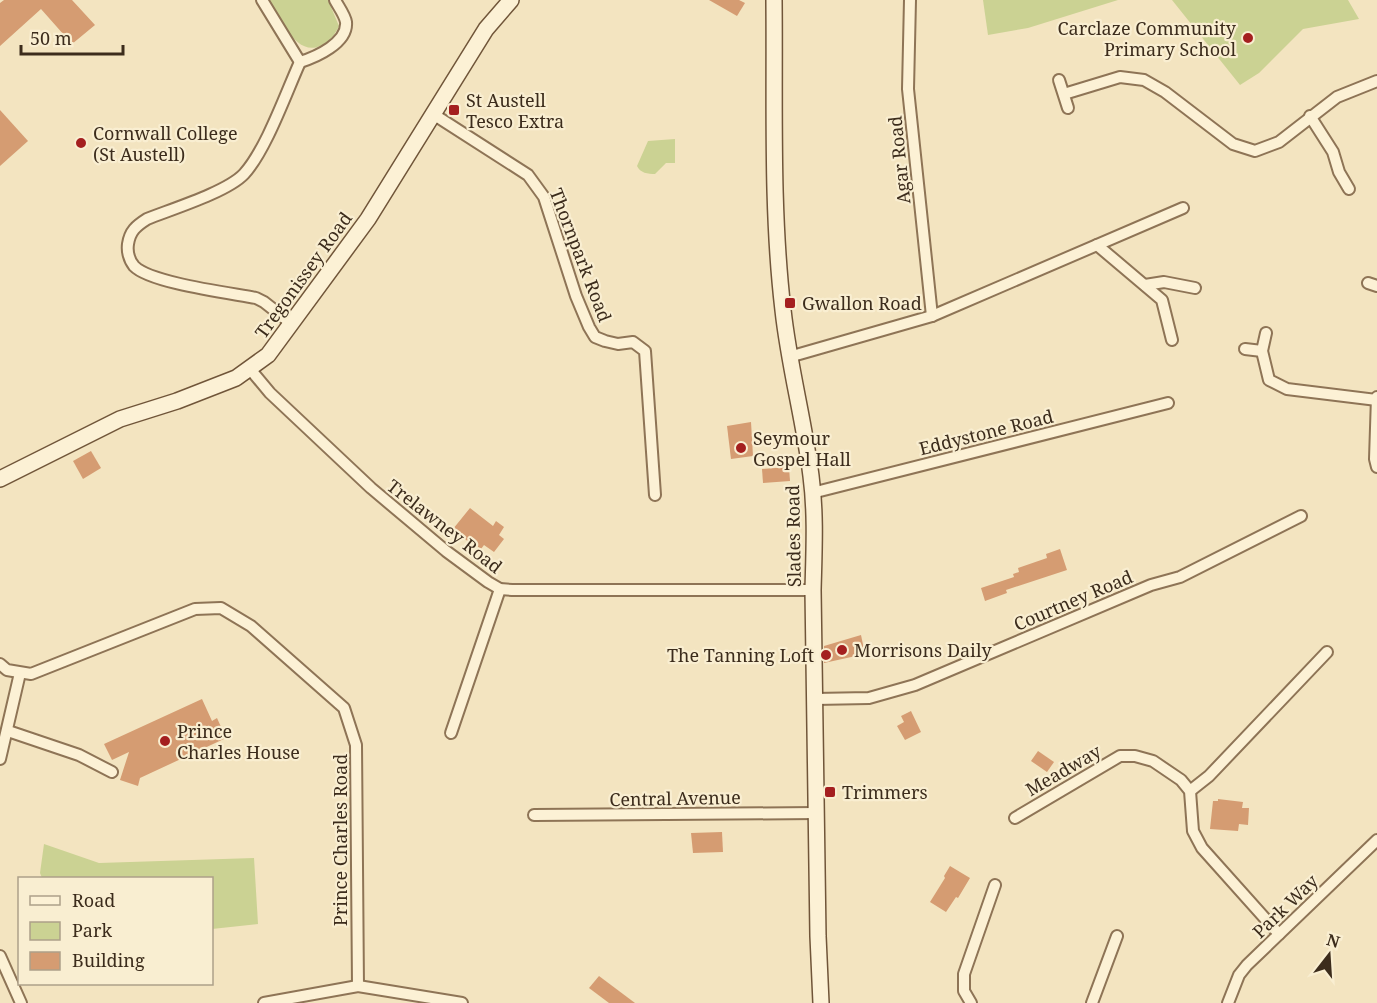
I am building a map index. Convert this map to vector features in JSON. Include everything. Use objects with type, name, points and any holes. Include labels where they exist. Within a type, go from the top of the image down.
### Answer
[{"type":"street","points":[[262,0],[300,62]]},
{"type":"street","points":[[292,324],[256,298],[150,275],[134,266],[127,252],[129,236],[136,226],[147,219],[222,188],[243,175],[258,155],[300,62],[312,58],[337,43],[345,30],[346,21],[335,0]]},
{"type":"street","name":"Tregonissey Road","points":[[0,479],[120,419],[217,387],[250,369],[268,355],[368,219],[486,29],[511,0]]},
{"type":"street","name":"Slades Road","points":[[774,0],[776,204],[782,308],[811,476],[815,544],[813,590],[821,1003]]},
{"type":"street","name":"Agar Road","points":[[910,0],[908,89],[932,316]]},
{"type":"street","points":[[1064,94],[1120,77],[1144,80],[1165,92],[1233,144],[1255,151],[1279,142],[1337,97],[1377,81]]},
{"type":"street","points":[[1059,80],[1068,108]]},
{"type":"street","name":"Thornpark Road","points":[[433,114],[528,175],[544,197],[576,296],[595,337],[618,344],[633,342],[645,351],[655,495]]},
{"type":"street","points":[[1310,116],[1333,152],[1339,172],[1349,189]]},
{"type":"street","points":[[789,357],[932,316],[1183,208]]},
{"type":"street","points":[[1097,245],[1162,300],[1172,340]]},
{"type":"street","points":[[1145,285],[1164,282],[1195,288]]},
{"type":"street","points":[[1266,333],[1262,351],[1269,380],[1287,389],[1377,398],[1375,459],[1377,467]]},
{"type":"street","points":[[1245,349],[1262,351]]},
{"type":"street","name":"Trelawney Road","points":[[250,369],[270,393],[371,488],[446,551],[500,589],[813,590]]},
{"type":"street","name":"Eddystone Road","points":[[812,493],[1168,403]]},
{"type":"street","name":"Courtney Road","points":[[815,699],[868,698],[915,685],[1151,585],[1180,577],[1301,516]]},
{"type":"street","points":[[451,733],[500,589]]},
{"type":"street","name":"Prince Charles Road","points":[[20,673],[31,674],[195,609],[221,608],[251,626],[344,708],[356,745],[358,986]]},
{"type":"street","points":[[1279,934],[1202,848],[1193,831],[1190,791],[1209,776],[1327,652]]},
{"type":"street","points":[[0,664],[7,670],[20,673],[0,759]]},
{"type":"street","points":[[8,731],[79,755],[112,772]]},
{"type":"street","name":"Meadway","points":[[1015,818],[1120,756],[1136,756],[1153,762],[1181,780],[1190,791]]},
{"type":"street","name":"Central Avenue","points":[[534,815],[817,813]]},
{"type":"street","name":"Park Way","points":[[1228,1003],[1239,975],[1377,840]]},
{"type":"street","points":[[971,1003],[964,991],[964,974],[995,885]]},
{"type":"street","points":[[1092,1003],[1117,936]]},
{"type":"street","points":[[0,956],[21,1003]]},
{"type":"street","points":[[264,1003],[358,986],[462,1003]]},
{"type":"green space","points":[[268,0],[328,0],[339,26],[331,38],[320,46],[311,48],[303,46],[289,33]]},
{"type":"green space","name":"Carclaze Community Primary School","points":[[983,0],[1118,0],[1028,28],[988,35]]},
{"type":"green space","name":"Carclaze Community Primary School","points":[[1172,0],[1348,0],[1359,19],[1303,29],[1259,73],[1240,85]]},
{"type":"green space","points":[[675,139],[675,163],[666,163],[655,174],[644,173],[638,168],[648,141]]},
{"type":"green space","points":[[44,844],[99,863],[254,858],[258,924],[213,929],[213,877],[42,877],[40,873]]},
{"type":"building","points":[[4,0],[72,0],[95,25],[72,44],[41,9],[0,46],[0,3]]},
{"type":"building","points":[[709,0],[739,0],[745,3],[737,16]]},
{"type":"building","points":[[0,110],[28,141],[0,166]]},
{"type":"building","name":"Seymour Gospel Hall","points":[[751,422],[753,456],[731,459],[727,426]]},
{"type":"building","points":[[91,451],[101,468],[83,479],[73,461]]},
{"type":"building","points":[[789,467],[790,481],[763,483],[762,469]]},
{"type":"building","points":[[470,508],[493,526],[496,521],[504,527],[499,535],[504,539],[494,552],[484,545],[481,549],[471,544],[453,529]]},
{"type":"building","points":[[1060,549],[1067,570],[1006,590],[1007,593],[985,601],[981,588],[1014,577],[1013,574],[1019,572],[1018,568],[1047,558],[1046,554]]},
{"type":"building","name":"Morrisons Daily","points":[[861,635],[865,654],[824,663],[824,646]]},
{"type":"building","name":"Prince Charles House","points":[[202,699],[212,721],[217,718],[226,738],[140,778],[138,786],[120,780],[129,752],[112,760],[104,744]]},
{"type":"building","points":[[911,711],[921,732],[905,740],[897,726],[904,722],[901,716]]},
{"type":"building","points":[[1038,751],[1054,762],[1047,772],[1031,761]]},
{"type":"building","points":[[1218,799],[1243,802],[1242,808],[1249,808],[1248,825],[1239,824],[1238,831],[1210,829],[1213,801],[1218,801]]},
{"type":"building","points":[[722,832],[723,852],[693,853],[691,833]]},
{"type":"building","points":[[950,866],[970,878],[946,912],[930,902]]},
{"type":"building","points":[[599,976],[635,1003],[609,1003],[589,988]]},
{"type":"place","name":"Carclaze Community Primary School","points":[[1248,38]]},
{"type":"place","name":"St Austell Tesco Extra","points":[[454,110]]},
{"type":"place","name":"Cornwall College (St Austell)","points":[[81,143]]},
{"type":"place","name":"Gwallon Road","points":[[790,303]]},
{"type":"place","name":"Seymour Gospel Hall","points":[[741,448]]},
{"type":"place","name":"Morrisons Daily","points":[[842,650]]},
{"type":"place","name":"The Tanning Loft","points":[[826,655]]},
{"type":"place","name":"Prince Charles House","points":[[165,741]]},
{"type":"place","name":"Trimmers","points":[[830,792]]}]
